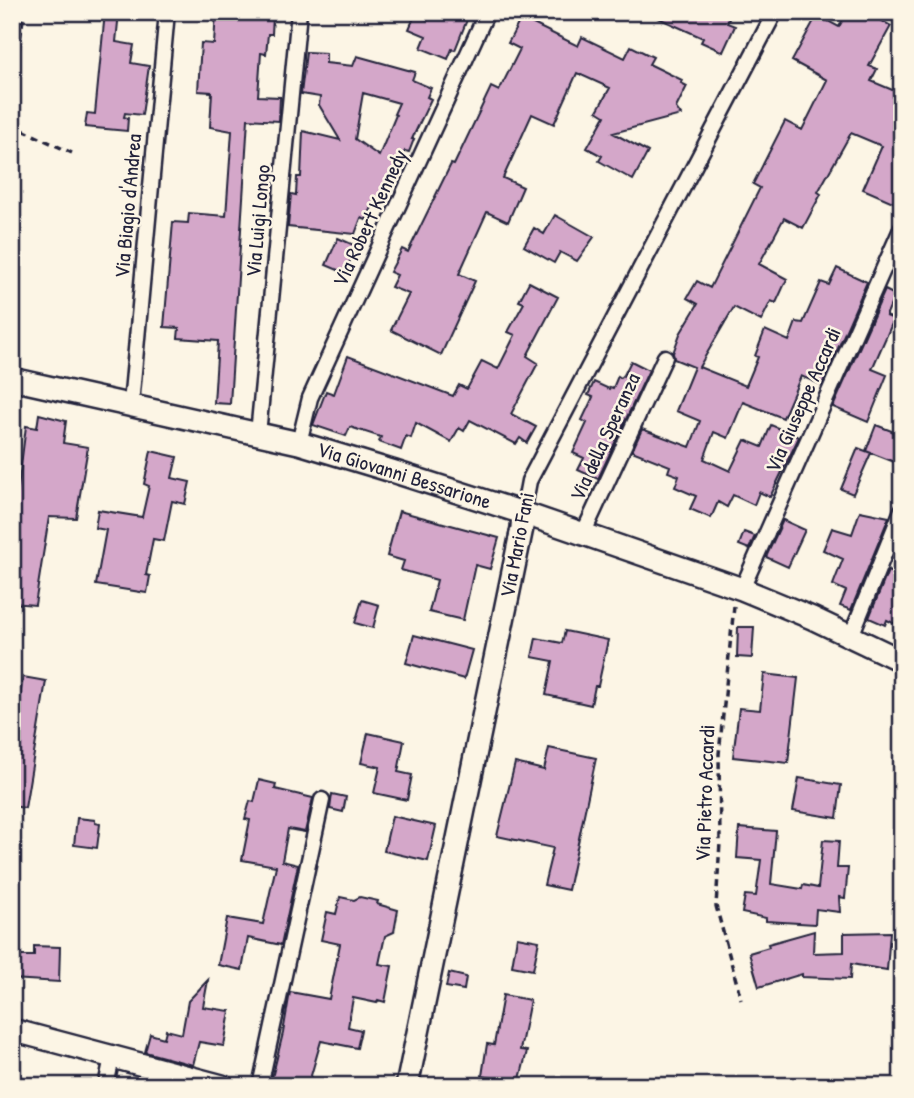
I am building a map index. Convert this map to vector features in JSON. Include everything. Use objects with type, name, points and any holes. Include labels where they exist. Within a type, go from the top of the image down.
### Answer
[{"type":"street","name":"Via Biagio d'Andrea","points":[[131,404],[167,12]]},
{"type":"street","name":"Via Luigi Longo","points":[[258,434],[299,12]]},
{"type":"street","name":"Via Robert Kennedy","points":[[299,443],[310,398],[487,12]]},
{"type":"street","name":"Via Mario Fani","points":[[407,1086],[522,528],[529,481],[775,12]]},
{"type":"street","name":"Via Giuseppe Accardi","points":[[738,588],[902,227]]},
{"type":"street","name":"Via della Speranza","points":[[583,534],[666,357]]},
{"type":"street","name":"Via Giovanni Bessarione","points":[[12,379],[299,443],[523,513],[738,588],[851,636],[902,661]]},
{"type":"street","points":[[851,636],[902,510]]},
{"type":"street","points":[[260,1086],[322,800]]},
{"type":"street","points":[[12,1030],[222,1086]]},
{"type":"street","points":[[106,1086],[112,1056]]},
{"type":"path","points":[[12,97],[24,12]]},
{"type":"path","points":[[12,125],[72,153]]},
{"type":"path","name":"Via Pietro Accardi","points":[[738,588],[719,754],[720,843],[716,906],[741,999]]},
{"type":"building","points":[[105,12],[119,12],[116,42],[134,45],[131,63],[149,66],[142,115],[125,113],[124,117],[128,118],[127,131],[85,127],[87,113],[95,114]]},
{"type":"building","points":[[216,12],[273,16],[272,34],[268,34],[266,54],[261,53],[258,96],[280,97],[279,121],[248,119],[230,404],[214,403],[218,341],[178,338],[179,328],[164,327],[173,222],[188,223],[189,213],[226,216],[232,131],[210,127],[212,92],[198,91],[201,43],[214,44]]},
{"type":"building","points":[[431,12],[470,12],[455,50],[452,49],[448,59],[421,48],[426,36],[409,29],[415,15],[428,20]]},
{"type":"building","points":[[645,12],[732,12],[727,23],[735,26],[723,52],[701,42],[703,38]]},
{"type":"building","points":[[847,12],[866,12],[891,26],[869,66],[877,69],[871,81],[902,94],[902,206],[863,189],[882,146],[851,133],[818,192],[821,194],[803,228],[784,218],[759,264],[787,279],[776,303],[771,301],[761,321],[734,307],[699,367],[746,386],[765,330],[789,341],[796,322],[803,323],[821,282],[829,285],[837,268],[867,282],[822,385],[801,376],[783,418],[743,402],[728,438],[714,432],[704,459],[730,471],[745,440],[762,447],[771,425],[799,437],[770,497],[759,492],[754,505],[733,495],[727,507],[718,502],[711,518],[690,509],[696,496],[675,487],[679,476],[668,472],[670,466],[632,451],[642,429],[690,447],[700,421],[676,411],[694,367],[674,359],[673,353],[680,334],[698,304],[687,298],[697,281],[710,288],[760,188],[753,184],[785,121],[802,130],[827,80],[792,61],[817,15],[839,27]]},
{"type":"building","points":[[521,18],[578,46],[582,37],[625,58],[631,46],[653,57],[649,64],[682,80],[681,83],[687,86],[676,108],[681,115],[613,133],[648,152],[633,180],[599,161],[602,156],[587,148],[605,116],[597,111],[610,88],[577,73],[554,124],[532,114],[503,178],[523,187],[508,222],[487,212],[459,274],[475,281],[441,355],[391,330],[409,294],[391,287],[397,275],[390,272],[402,249],[408,252],[491,87],[499,91],[520,49],[508,43]]},
{"type":"building","points":[[306,52],[326,53],[326,63],[353,66],[357,56],[415,72],[412,80],[431,88],[427,97],[431,99],[412,139],[409,152],[405,151],[379,205],[374,203],[366,220],[361,218],[355,234],[288,227],[291,194],[296,195],[297,177],[301,177],[303,131],[340,140],[319,105],[320,97],[301,94]],"holes":[[[363,93],[399,103],[379,156],[355,139]]]},
{"type":"building","points":[[555,215],[594,237],[577,261],[560,252],[554,263],[524,246],[534,228],[544,234]]},
{"type":"building","points":[[338,238],[356,246],[345,273],[326,265]]},
{"type":"building","points":[[529,282],[558,297],[527,356],[538,363],[511,414],[536,427],[527,443],[520,438],[516,444],[470,420],[464,431],[459,428],[451,442],[416,423],[411,438],[406,436],[401,450],[379,442],[381,437],[350,427],[346,436],[313,425],[326,391],[334,394],[348,356],[453,396],[459,385],[467,389],[482,361],[498,369],[515,335],[508,332],[524,303],[519,301]]},
{"type":"building","points":[[885,290],[895,295],[886,316],[894,319],[872,369],[887,375],[868,422],[833,407]]},
{"type":"building","points":[[631,361],[649,370],[598,479],[578,470],[584,458],[573,453],[587,423],[582,420],[593,397],[588,395],[594,382],[609,389],[613,388],[618,376],[621,378],[624,375]]},
{"type":"building","points":[[39,414],[66,421],[63,443],[88,447],[76,518],[49,517],[35,605],[12,603],[12,535],[26,426],[37,428]]},
{"type":"building","points":[[876,425],[902,435],[902,465],[866,451]]},
{"type":"building","points":[[858,448],[871,453],[853,494],[841,489]]},
{"type":"building","points":[[151,451],[177,457],[172,478],[190,482],[185,504],[172,501],[164,541],[153,539],[146,575],[150,576],[147,593],[96,585],[106,530],[95,528],[98,510],[142,517],[149,486],[144,484]]},
{"type":"building","points":[[399,511],[499,538],[490,569],[475,565],[463,620],[429,612],[437,580],[401,570],[404,561],[387,556]]},
{"type":"building","points":[[860,511],[889,517],[851,610],[840,606],[846,591],[833,585],[843,559],[823,550],[832,528],[852,534]]},
{"type":"building","points":[[783,520],[805,530],[788,567],[766,557]]},
{"type":"building","points":[[744,532],[755,536],[749,549],[739,545]]},
{"type":"building","points":[[888,571],[902,577],[902,608],[895,624],[887,620],[885,625],[869,618]]},
{"type":"building","points":[[362,600],[379,605],[373,628],[355,623]]},
{"type":"building","points":[[738,627],[754,627],[752,658],[737,657]]},
{"type":"building","points":[[565,631],[608,640],[591,705],[546,695],[553,661],[532,657],[536,638],[562,643]]},
{"type":"building","points":[[414,635],[472,650],[464,679],[406,663]]},
{"type":"building","points":[[764,674],[798,678],[788,763],[733,757],[739,708],[760,710]]},
{"type":"building","points":[[23,677],[46,681],[25,808],[12,806],[12,750]]},
{"type":"building","points":[[368,733],[404,741],[398,772],[412,775],[407,800],[374,793],[380,767],[361,763]]},
{"type":"building","points":[[549,748],[596,758],[568,890],[544,885],[553,848],[497,836],[515,763],[544,770]]},
{"type":"building","points":[[799,778],[841,785],[837,818],[793,811]]},
{"type":"building","points":[[259,780],[276,784],[275,789],[313,798],[305,832],[288,829],[282,861],[298,865],[281,945],[248,938],[242,970],[218,965],[227,918],[263,924],[276,866],[242,860],[250,820],[245,819],[250,801],[254,802]]},
{"type":"building","points":[[332,794],[346,797],[343,812],[330,809]]},
{"type":"building","points":[[392,816],[436,826],[428,861],[384,851]]},
{"type":"building","points":[[77,818],[95,820],[95,823],[100,824],[97,848],[74,845]]},
{"type":"building","points":[[739,828],[776,831],[771,884],[802,889],[803,885],[818,888],[823,840],[839,841],[837,868],[848,868],[845,898],[839,897],[840,912],[816,909],[815,924],[766,921],[766,918],[742,913],[745,895],[756,896],[761,860],[737,858]]},
{"type":"building","points":[[340,897],[378,901],[377,904],[398,910],[394,932],[385,936],[379,964],[392,966],[385,1002],[353,998],[348,1027],[361,1030],[357,1048],[321,1041],[308,1086],[283,1086],[271,1082],[290,992],[329,999],[340,944],[321,940],[327,912],[336,914]]},
{"type":"building","points":[[814,931],[813,953],[844,952],[844,933],[890,932],[887,970],[851,964],[850,979],[802,977],[802,974],[759,987],[749,953],[769,947],[768,944]]},
{"type":"building","points":[[517,937],[539,941],[533,970],[512,966]]},
{"type":"building","points":[[34,946],[60,947],[59,982],[12,979],[12,956],[34,956]]},
{"type":"building","points":[[449,973],[466,977],[464,990],[446,987]]},
{"type":"building","points":[[208,980],[203,1007],[230,1011],[224,1046],[199,1042],[193,1065],[145,1052],[150,1034],[164,1038],[166,1030],[182,1034],[188,1001]]},
{"type":"building","points":[[503,995],[530,1000],[520,1050],[527,1051],[519,1083],[482,1076],[487,1044],[494,1045]]}]
